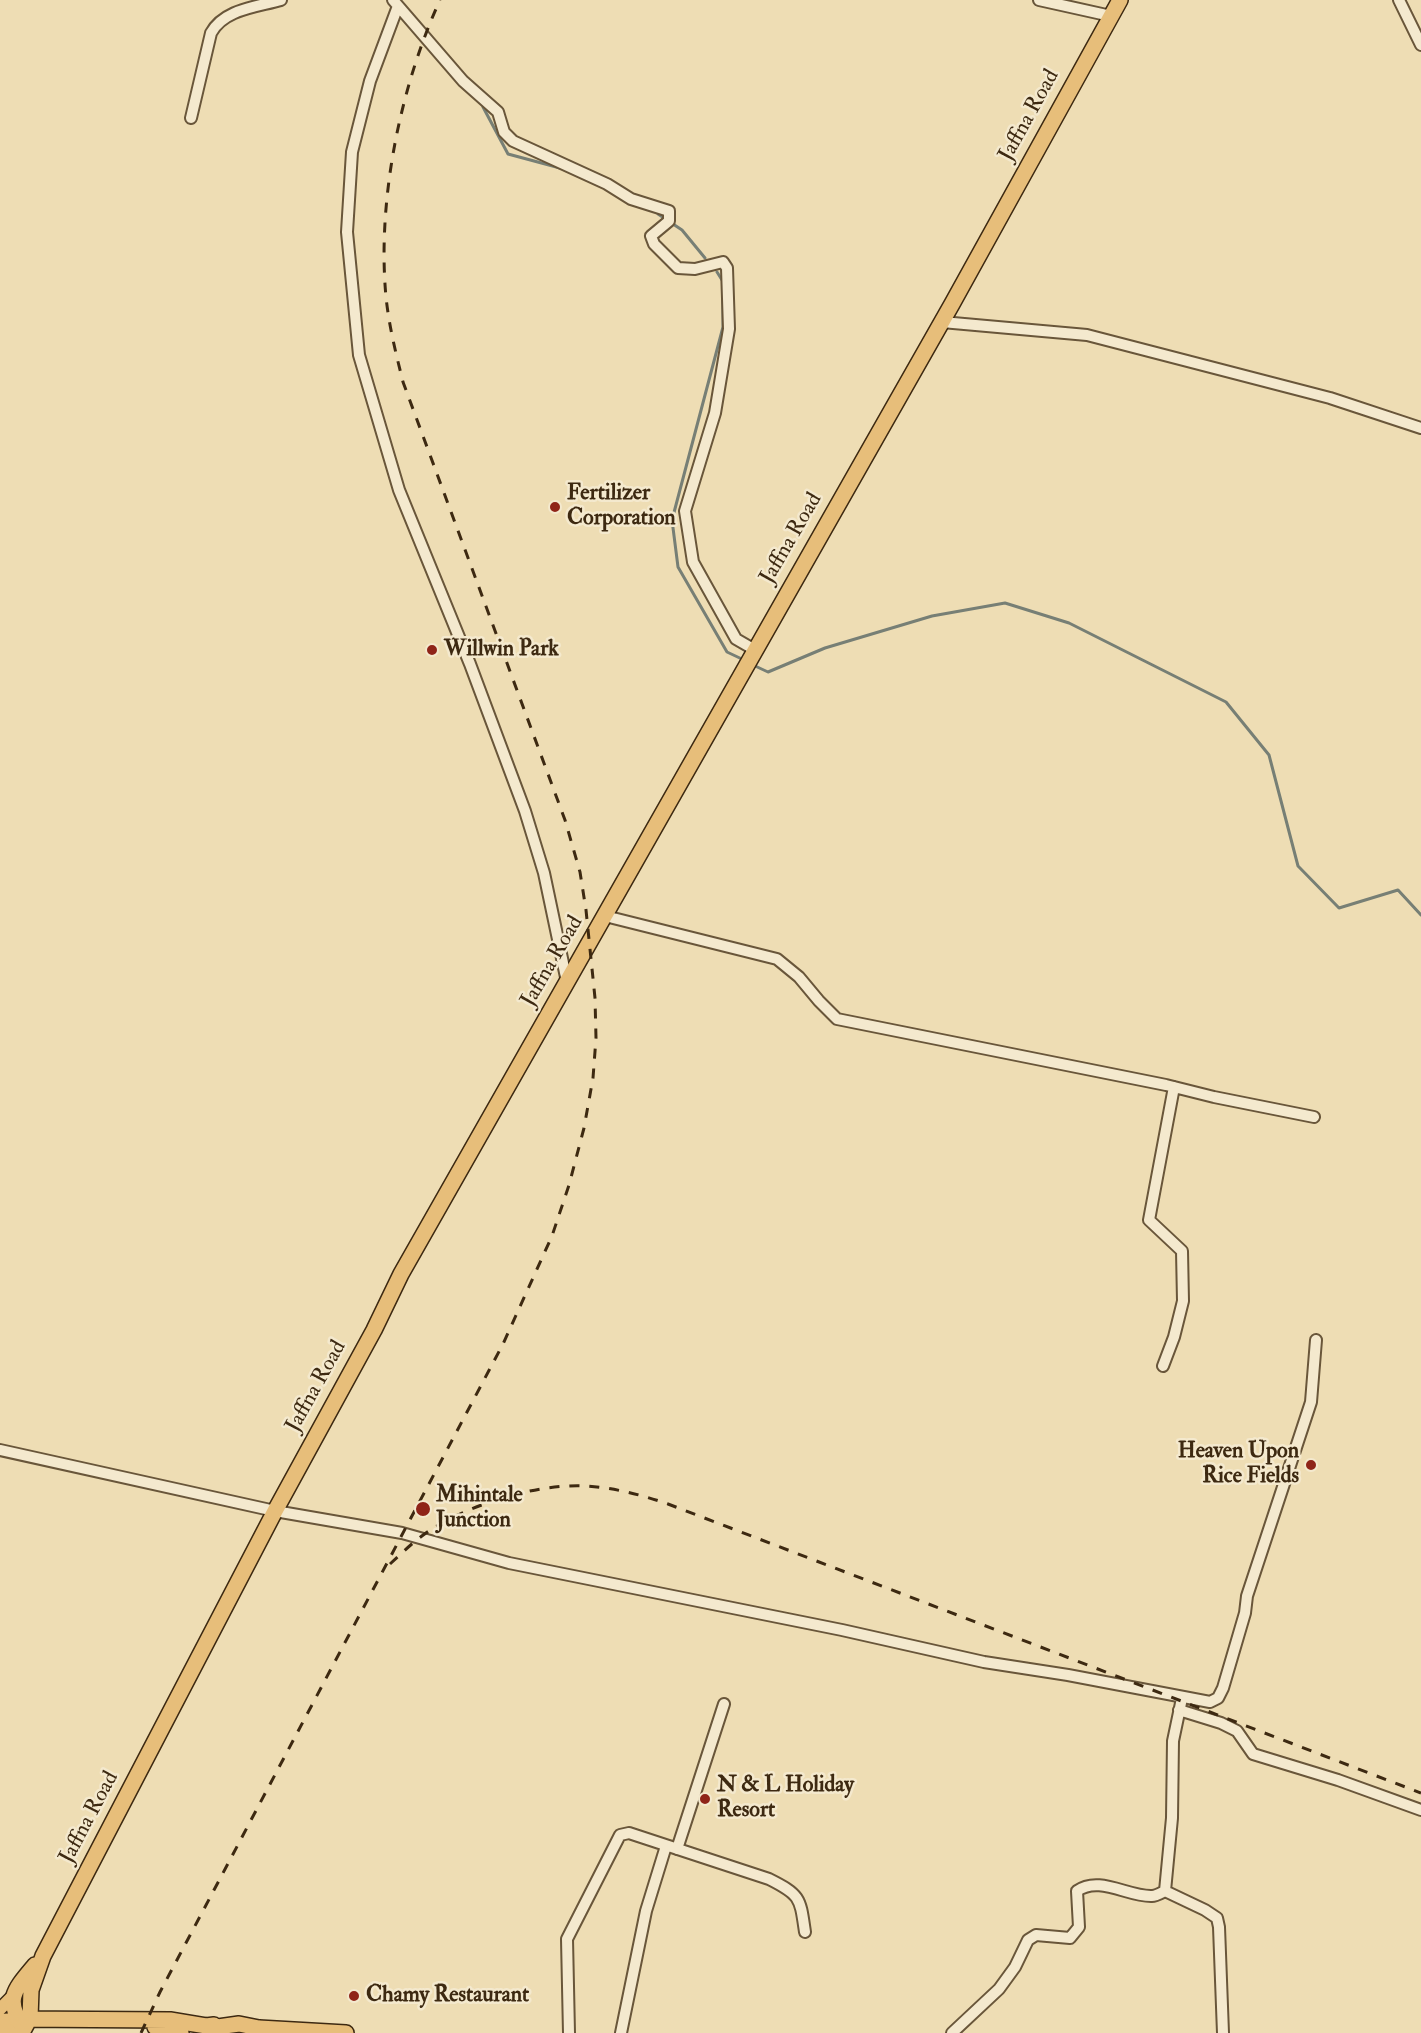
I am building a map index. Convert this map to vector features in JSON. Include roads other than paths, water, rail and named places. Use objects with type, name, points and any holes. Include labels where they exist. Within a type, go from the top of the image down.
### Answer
[{"type":"highway","name":"Jaffna Road","points":[[24,2022],[31,1990],[43,1956],[275,1511],[402,1274],[942,322],[1120,0]]},
{"type":"highway","name":"Jaffna Road","points":[[13,1996],[43,1956]]},
{"type":"highway","points":[[13,1996],[12,2008],[24,2022],[146,2025],[181,2033]]},
{"type":"highway","points":[[24,2022],[170,2020],[212,2030],[239,2024],[254,2031],[346,2033]]},
{"type":"main road","points":[[0,2009],[13,1996]]},
{"type":"main road","points":[[0,2020],[24,2022]]},
{"type":"main road","points":[[0,2030],[24,2022]]},
{"type":"street","points":[[190,118],[211,33],[217,23],[231,14],[281,0]]},
{"type":"street","points":[[1039,0],[1111,16]]},
{"type":"street","points":[[1399,0],[1421,45]]},
{"type":"street","points":[[396,3],[463,81],[498,112],[504,132],[513,141],[607,184],[631,199],[669,211],[666,223],[651,236],[654,243],[678,268],[695,269],[723,262],[727,268],[729,329],[717,402],[685,511],[693,562],[736,639],[750,659]]},
{"type":"street","points":[[396,3],[370,81],[351,152],[347,232],[359,355],[399,490],[470,664],[525,811],[544,873],[567,982]]},
{"type":"street","points":[[942,322],[1088,335],[1330,398],[1421,428]]},
{"type":"street","points":[[605,916],[777,959],[799,977],[837,1019],[1314,1117]]},
{"type":"street","points":[[1163,1366],[1174,1337],[1183,1301],[1182,1251],[1149,1220],[1174,1087]]},
{"type":"street","points":[[0,1450],[275,1511],[402,1533],[509,1563],[842,1630],[984,1662],[1068,1675],[1210,1702],[1218,1698],[1222,1692],[1245,1613],[1247,1596],[1311,1402],[1316,1340]]},
{"type":"street","points":[[1165,1891],[1172,1818],[1173,1741],[1183,1697]]},
{"type":"street","points":[[621,2033],[646,1911],[724,1704]]},
{"type":"street","points":[[1179,1710],[1221,1723],[1238,1731],[1253,1754],[1338,1780],[1421,1810]]},
{"type":"street","points":[[569,2033],[567,1939],[620,1835],[629,1833],[769,1879],[788,1889],[800,1900],[805,1932]]},
{"type":"street","points":[[952,2033],[999,1989],[1015,1967],[1028,1940],[1036,1935],[1070,1938],[1079,1928],[1077,1891],[1084,1886],[1096,1885],[1152,1896],[1165,1891],[1205,1910],[1216,1918],[1219,1927],[1223,2033]]},
{"type":"waterway","points":[[483,107],[508,154],[560,168]]},
{"type":"waterway","points":[[658,214],[682,230],[705,258]]},
{"type":"waterway","points":[[717,272],[722,280]]},
{"type":"waterway","points":[[723,296],[723,327],[672,520],[678,567],[727,652],[744,660]]},
{"type":"waterway","points":[[753,665],[768,672],[825,648],[932,616],[1005,603],[1069,623],[1226,702],[1269,755],[1298,866],[1339,908],[1398,890],[1421,915]]},
{"type":"railway","points":[[141,2033],[160,1992],[503,1344],[552,1236],[569,1185],[584,1128],[593,1078],[596,1038],[595,998],[580,872],[565,820],[403,382],[387,308],[384,260],[385,222],[395,145],[413,70],[440,0]]},
{"type":"railway","points":[[390,1564],[419,1538],[446,1521],[505,1497],[568,1486],[587,1486],[628,1492],[668,1504],[1421,1793]]},
{"type":"place","name":"Fertilizer Corporation","points":[[555,507]]},
{"type":"place","name":"Willwin Park","points":[[432,650]]},
{"type":"place","name":"Heaven Upon Rice Fields","points":[[1311,1465]]},
{"type":"place","name":"Mihintale Junction","points":[[423,1509]]},
{"type":"place","name":"N & L Holiday Resort","points":[[705,1799]]},
{"type":"place","name":"Chamy Restaurant","points":[[354,1996]]}]
